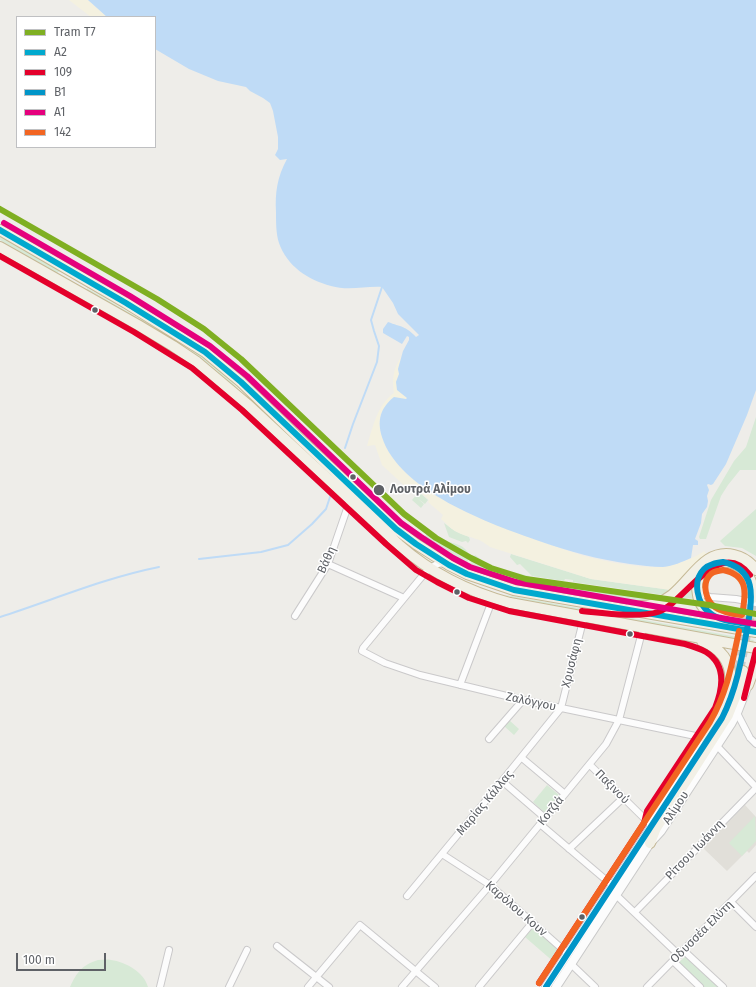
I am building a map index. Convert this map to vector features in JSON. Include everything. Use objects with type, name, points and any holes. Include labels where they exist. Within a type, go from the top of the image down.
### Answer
[{"type":"highway","points":[[0,230],[179,334],[205,352],[241,382],[300,440],[396,529],[416,544],[450,565],[467,574],[514,590],[756,632]]},
{"type":"highway","points":[[0,247],[174,346],[197,362],[247,404],[406,552],[449,580],[493,598],[510,603],[584,618],[756,648]]},
{"type":"highway","points":[[58,280],[80,276]]},
{"type":"highway","points":[[590,604],[635,607],[656,604],[672,595],[705,561],[722,554],[731,554],[740,557],[748,561],[756,570]]},
{"type":"highway","points":[[755,600],[754,586],[751,575],[743,566],[732,561],[720,561],[709,566],[701,575],[697,586],[699,600],[703,608],[710,614],[756,626]]},
{"type":"highway","points":[[687,636],[709,644],[718,651],[726,661],[730,675],[730,686],[726,701],[719,716],[705,738]]},
{"type":"highway","points":[[751,686],[756,663]]},
{"type":"highway","points":[[650,843],[656,828],[728,715],[738,690],[741,671],[722,719],[652,826]]},
{"type":"main road","name":"Αλίμου","points":[[556,987],[650,843],[661,831],[717,746],[751,686]]},
{"type":"main road","name":"Αλίμου","points":[[546,987],[652,826],[654,815],[705,738]]},
{"type":"street","name":"Βάθη","points":[[295,616],[328,564],[350,500]]},
{"type":"street","points":[[328,564],[404,598],[430,568],[438,564],[445,563],[450,565]]},
{"type":"street","points":[[697,586],[702,593],[710,597],[755,600]]},
{"type":"street","name":"Ζαλόγγου","points":[[404,598],[362,651],[385,663],[420,675],[523,700],[705,738]]},
{"type":"street","points":[[460,685],[493,598]]},
{"type":"street","name":"Χρυσάφη","points":[[561,708],[584,618]]},
{"type":"street","name":"Κοτζιά","points":[[402,987],[490,885],[609,740],[619,720],[643,628]]},
{"type":"street","points":[[489,739],[523,700]]},
{"type":"street","name":"Μαρίας Κάλλας","points":[[407,896],[522,758],[561,708]]},
{"type":"street","points":[[737,713],[750,738],[756,744]]},
{"type":"street","points":[[717,746],[756,788]]},
{"type":"street","points":[[522,758],[565,794]]},
{"type":"street","name":"Παξινού","points":[[590,765],[652,826]]},
{"type":"street","points":[[502,782],[545,818]]},
{"type":"street","name":"Ρίτσου Ιωάννη","points":[[635,912],[756,788]]},
{"type":"street","points":[[569,849],[623,798]]},
{"type":"street","points":[[540,824],[613,886]]},
{"type":"street","name":"Καρόλου Κουν","points":[[442,854],[490,885],[568,954]]},
{"type":"street","name":"Οδυσσέα Ελύτη","points":[[647,987],[756,876]]},
{"type":"street","points":[[616,895],[681,953],[723,987]]},
{"type":"street","points":[[731,902],[756,927]]},
{"type":"street","points":[[478,987],[532,923]]},
{"type":"street","points":[[308,987],[360,925],[435,987]]},
{"type":"street","points":[[277,946],[329,987]]},
{"type":"street","points":[[160,987],[169,950]]},
{"type":"street","points":[[229,987],[247,950]]},
{"type":"street","points":[[673,961],[700,987]]},
{"type":"street","points":[[571,964],[595,987]]},
{"type":"shaded area","points":[[745,805],[756,817],[756,845],[749,853],[747,851],[727,871],[703,848]]},
{"type":"green space","points":[[0,236],[60,271],[57,273],[0,240]]},
{"type":"green space","points":[[87,288],[194,350],[214,365],[238,388],[237,389],[210,365],[188,349],[87,290]]},
{"type":"green space","points":[[756,417],[756,470],[740,470],[721,496],[706,539],[700,539],[699,537],[711,500],[734,461],[746,447]]},
{"type":"green space","points":[[352,475],[395,516],[393,518],[350,478]]},
{"type":"green space","points":[[419,492],[428,500],[425,504],[417,498],[424,504],[421,508],[412,500]]},
{"type":"green space","points":[[756,509],[756,556],[742,548],[725,546],[720,541]]},
{"type":"green space","points":[[401,519],[421,534],[419,538],[404,527]]},
{"type":"green space","points":[[444,523],[455,531],[469,537],[470,540],[468,543],[466,541],[462,542],[449,537]]},
{"type":"green space","points":[[429,531],[444,541],[457,544],[464,548],[470,556],[466,565],[444,554],[422,540]]},
{"type":"green space","points":[[511,554],[591,579],[671,590],[664,595],[573,582],[573,580],[565,579],[564,581],[532,576],[520,564],[517,565],[510,557]]},
{"type":"green space","points":[[475,555],[491,567],[506,572],[504,579],[470,564]]},
{"type":"green space","points":[[513,572],[529,576],[533,579],[657,597],[650,602],[542,587],[510,581]]},
{"type":"green space","points":[[696,577],[694,599],[677,597]]},
{"type":"green space","points":[[504,595],[754,640],[753,642],[525,601]]},
{"type":"green space","points":[[703,603],[756,613],[756,619],[709,611]]},
{"type":"green space","points":[[712,653],[719,657],[727,672],[723,693]]},
{"type":"green space","points":[[509,720],[519,729],[514,735],[504,726]]},
{"type":"green space","points":[[547,785],[559,795],[545,813],[533,802]]},
{"type":"green space","points":[[755,816],[756,841],[742,856],[729,843]]},
{"type":"green space","points":[[533,927],[562,953],[555,963],[525,937]]},
{"type":"green space","points":[[686,956],[719,987],[704,987],[678,963]]},
{"type":"green space","points":[[98,960],[117,961],[128,965],[143,977],[148,987],[70,987],[75,977],[84,967]]},
{"type":"sand","points":[[69,0],[88,0],[106,16],[90,16]]},
{"type":"sand","points":[[401,357],[398,369],[399,374],[396,382],[407,398],[391,399],[381,414],[380,429],[384,441],[394,459],[410,476],[430,491],[453,505],[502,527],[584,556],[633,566],[662,567],[684,561],[704,551],[708,556],[671,590],[591,579],[490,547],[480,540],[455,531],[441,519],[443,515],[428,502],[429,500],[419,491],[407,488],[382,465],[375,445],[367,446],[376,417],[383,404],[394,393],[394,374]]},
{"type":"water","points":[[88,0],[756,0],[756,390],[726,464],[713,484],[707,485],[709,490],[707,496],[707,507],[702,514],[701,523],[695,539],[698,541],[698,545],[693,545],[691,558],[674,565],[659,567],[618,562],[573,552],[519,534],[472,515],[448,503],[426,489],[407,474],[392,456],[382,437],[380,420],[383,410],[389,401],[394,397],[407,398],[397,390],[396,382],[403,351],[409,337],[407,336],[402,344],[383,333],[383,329],[388,322],[406,329],[416,337],[419,335],[398,314],[393,303],[382,287],[344,288],[331,286],[307,276],[299,271],[287,259],[279,243],[276,228],[276,192],[279,179],[287,159],[280,160],[275,155],[278,149],[278,137],[270,103],[246,87],[218,81],[189,69],[156,50],[156,16],[106,16]]},
{"type":"waterway","points":[[345,448],[377,362],[379,346],[371,320],[382,287]]},
{"type":"waterway","points":[[199,559],[261,552],[288,545],[312,524],[326,509],[332,491]]},
{"type":"waterway","points":[[0,617],[98,583],[159,567]]},
{"type":"tunnel","points":[[739,671],[753,598]]},
{"type":"tram line","name":"Τ7","points":[[0,209],[157,299],[204,329],[241,359],[404,514],[436,538],[471,558],[491,568],[526,579],[709,605],[756,614]]},
{"type":"transit line","name":"Α1","points":[[4,223],[130,296],[210,346],[247,376],[401,523],[453,558],[470,567],[516,582],[756,624]]},
{"type":"transit line","name":"Α2","points":[[0,230],[126,303],[205,352],[241,382],[396,529],[449,565],[467,574],[514,590],[756,632]]},
{"type":"transit line","name":"109","points":[[0,256],[134,332],[192,368],[242,410],[386,544],[416,570],[437,582],[469,598],[509,611],[688,645],[698,648],[713,657],[720,670],[721,677],[720,693],[715,708],[647,811],[644,823],[539,983]]},
{"type":"transit line","name":"Β1","points":[[723,562],[734,566],[742,571],[747,577],[751,594],[748,624],[728,621],[714,616],[706,609],[699,598],[697,586],[700,574],[708,566],[723,562]]},
{"type":"transit line","name":"109","points":[[582,611],[631,615],[658,612],[669,606],[715,566],[726,562],[738,565],[750,575]]},
{"type":"transit line","name":"142","points":[[723,570],[738,576],[744,586],[745,593],[742,615],[718,609],[709,601],[707,597],[705,588],[710,574],[723,570]]},
{"type":"transit line","name":"Β1","points":[[546,987],[722,718],[732,695],[748,624]]},
{"type":"transit line","name":"142","points":[[539,983],[710,722],[725,689],[739,631]]},
{"type":"transit line","name":"109","points":[[744,698],[756,650]]},
{"type":"place","name":"Λουτρά Αλίμου","points":[[379,490]]}]
